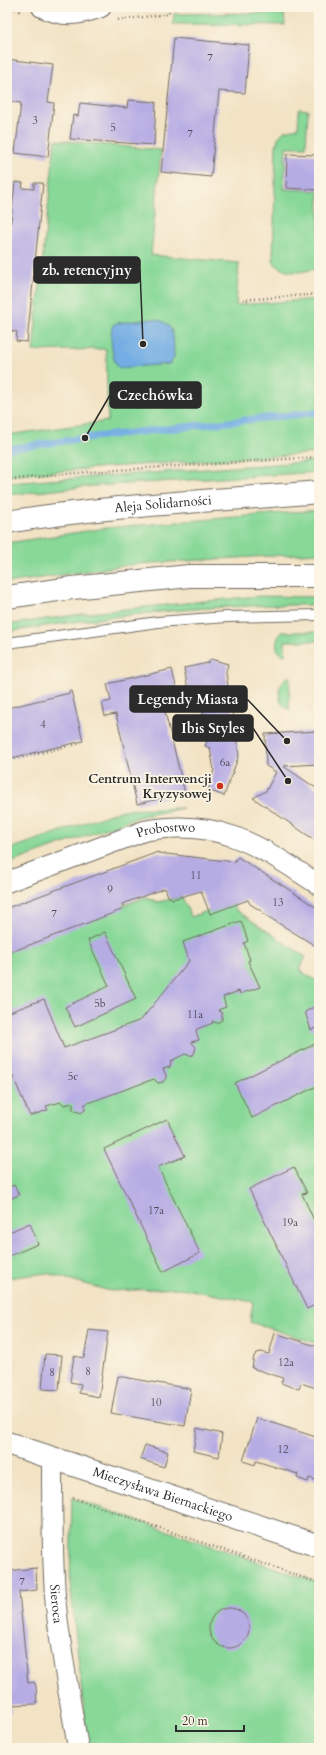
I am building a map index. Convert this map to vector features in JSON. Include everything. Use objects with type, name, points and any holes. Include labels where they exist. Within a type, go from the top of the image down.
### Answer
[{"type":"main road","name":"Aleja Solidarności","points":[[7,522],[144,505],[319,492]]},
{"type":"main road","points":[[7,597],[72,588],[189,576],[319,576]]},
{"type":"main road","name":"Mieczysława Biernackiego","points":[[7,1442],[319,1546]]},
{"type":"street","points":[[42,7],[54,12],[79,14],[101,7]]},
{"type":"street","name":"Probostwo","points":[[7,882],[144,831],[162,827],[193,827],[224,832],[252,843],[319,885]]},
{"type":"street","name":"Sieroca","points":[[52,1458],[55,1597],[64,1665],[78,1748]]},
{"type":"lane","points":[[7,643],[158,622],[223,617],[319,615]]},
{"type":"path","points":[[243,300],[319,294]]},
{"type":"path","points":[[7,480],[86,472],[319,457]]},
{"type":"path","points":[[7,761],[81,743]]},
{"type":"path","points":[[72,1498],[319,1583]]},
{"type":"green space","points":[[284,13],[285,25],[173,24],[174,14]]},
{"type":"green space","points":[[299,109],[308,110],[306,147],[286,147],[284,189],[319,191],[319,268],[294,272],[282,269],[273,261],[276,146],[278,138],[284,131],[298,128]]},
{"type":"green space","points":[[55,140],[161,150],[151,255],[239,263],[236,305],[319,299],[319,453],[108,467],[7,476],[7,435],[108,421],[106,349],[33,351]]},
{"type":"green space","points":[[319,461],[319,472],[94,486],[7,495],[7,483]]},
{"type":"green space","points":[[319,510],[319,553],[136,564],[7,583],[7,543],[106,528]]},
{"type":"green space","points":[[259,596],[319,597],[319,605],[240,606],[162,612],[84,620],[7,632],[7,625],[38,620],[133,608]]},
{"type":"green space","points":[[281,632],[319,632],[319,641],[285,641],[285,655],[277,648],[278,638]]},
{"type":"green space","points":[[290,676],[289,710],[281,703],[279,691],[283,681]]},
{"type":"green space","points":[[183,808],[138,817],[7,864],[7,850],[122,810]]},
{"type":"green space","points":[[146,897],[157,902],[182,897],[191,917],[232,901],[236,910],[306,957],[299,970],[319,982],[319,1344],[250,1322],[253,1302],[181,1288],[110,1291],[47,1273],[7,1278],[7,952],[81,921]]},
{"type":"green space","points":[[72,1498],[319,1583],[319,1748],[88,1748],[70,1582]]},
{"type":"water","points":[[152,319],[160,321],[170,327],[173,338],[174,358],[169,364],[119,368],[112,348],[111,334],[113,325],[117,323]]},
{"type":"building","points":[[174,38],[249,45],[245,93],[219,91],[211,177],[161,172]]},
{"type":"building","points":[[7,59],[53,65],[48,102],[54,103],[48,157],[15,153],[21,103],[7,101]]},
{"type":"building","points":[[128,100],[156,102],[154,145],[70,139],[73,115],[78,116],[80,103],[127,108]]},
{"type":"building","points":[[287,154],[319,155],[319,190],[286,188]]},
{"type":"building","points":[[15,182],[23,183],[22,188],[34,189],[34,183],[43,183],[27,342],[16,341],[17,332],[7,331],[7,258]]},
{"type":"building","points":[[211,659],[228,664],[226,673],[239,755],[224,796],[208,790],[214,770],[210,748],[205,746],[210,734],[207,734],[202,704],[191,706],[184,668],[208,663]]},
{"type":"building","points":[[172,669],[181,708],[165,712],[185,793],[137,804],[116,714],[105,716],[102,703],[111,701],[107,684]]},
{"type":"building","points":[[71,690],[83,741],[7,759],[7,708],[70,693],[69,691]]},
{"type":"building","points":[[319,731],[319,764],[283,766],[319,790],[319,843],[253,798],[266,791],[276,772],[266,766],[265,734]]},
{"type":"building","points":[[158,852],[235,862],[238,857],[319,909],[319,948],[262,913],[263,912],[250,904],[248,900],[210,914],[201,891],[173,899],[168,896],[165,888],[122,904],[124,909],[11,952],[10,949],[7,950],[7,908]]},
{"type":"building","points":[[241,921],[248,941],[244,943],[250,960],[248,961],[260,987],[240,994],[239,991],[223,997],[226,1007],[218,1010],[222,1013],[222,1020],[217,1023],[212,1021],[213,1023],[197,1029],[196,1031],[199,1040],[191,1042],[196,1047],[194,1054],[190,1056],[185,1054],[171,1061],[170,1067],[163,1069],[166,1078],[163,1082],[158,1083],[154,1079],[85,1104],[85,1110],[81,1113],[73,1110],[73,1103],[64,1105],[61,1102],[46,1106],[48,1110],[30,1116],[7,1063],[7,1013],[44,999],[64,1048],[141,1020],[189,961],[183,942]]},
{"type":"building","points":[[105,932],[136,999],[75,1027],[65,1007],[109,986],[88,940]]},
{"type":"building","points":[[319,1004],[319,1026],[311,1030],[305,1012]]},
{"type":"building","points":[[319,1042],[319,1085],[252,1118],[235,1083]]},
{"type":"building","points":[[167,1119],[185,1156],[158,1167],[200,1253],[163,1272],[104,1149]]},
{"type":"building","points":[[294,1167],[307,1193],[302,1194],[319,1231],[319,1303],[307,1309],[249,1189]]},
{"type":"building","points":[[14,1185],[19,1195],[9,1199],[7,1188]]},
{"type":"building","points":[[30,1223],[38,1244],[7,1257],[7,1233]]},
{"type":"building","points":[[89,1330],[108,1332],[99,1397],[79,1393],[81,1384],[70,1382],[74,1356],[84,1358]]},
{"type":"building","points":[[275,1333],[319,1347],[319,1389],[301,1383],[299,1389],[289,1386],[281,1383],[283,1378],[252,1368],[254,1356],[257,1353],[261,1352],[269,1354]]},
{"type":"building","points":[[45,1354],[62,1355],[59,1390],[42,1389]]},
{"type":"building","points":[[118,1376],[191,1389],[185,1426],[111,1413]]},
{"type":"building","points":[[257,1418],[319,1438],[319,1481],[309,1478],[308,1482],[297,1478],[298,1474],[256,1461],[255,1465],[243,1461]]},
{"type":"building","points":[[197,1428],[222,1434],[219,1457],[193,1451]]},
{"type":"building","points":[[145,1445],[168,1452],[164,1467],[140,1459]]},
{"type":"building","points":[[36,1568],[37,1590],[19,1592],[28,1683],[34,1682],[36,1686],[37,1704],[10,1705],[11,1713],[7,1712],[7,1571]]},
{"type":"building","points":[[233,1608],[240,1611],[246,1617],[249,1628],[248,1636],[240,1645],[233,1648],[225,1648],[218,1645],[210,1636],[209,1624],[212,1617],[221,1609]]},
{"type":"waterway","points":[[7,449],[85,438],[319,412]]},
{"type":"place","name":"zb. retencyjny","points":[[143,344]]},
{"type":"place","name":"Czechówka","points":[[85,438]]},
{"type":"place","name":"Legendy Miasta","points":[[287,741]]},
{"type":"place","name":"Ibis Styles","points":[[288,781]]},
{"type":"place","name":"Centrum Interwencji Kryzysowej","points":[[220,786]]}]
